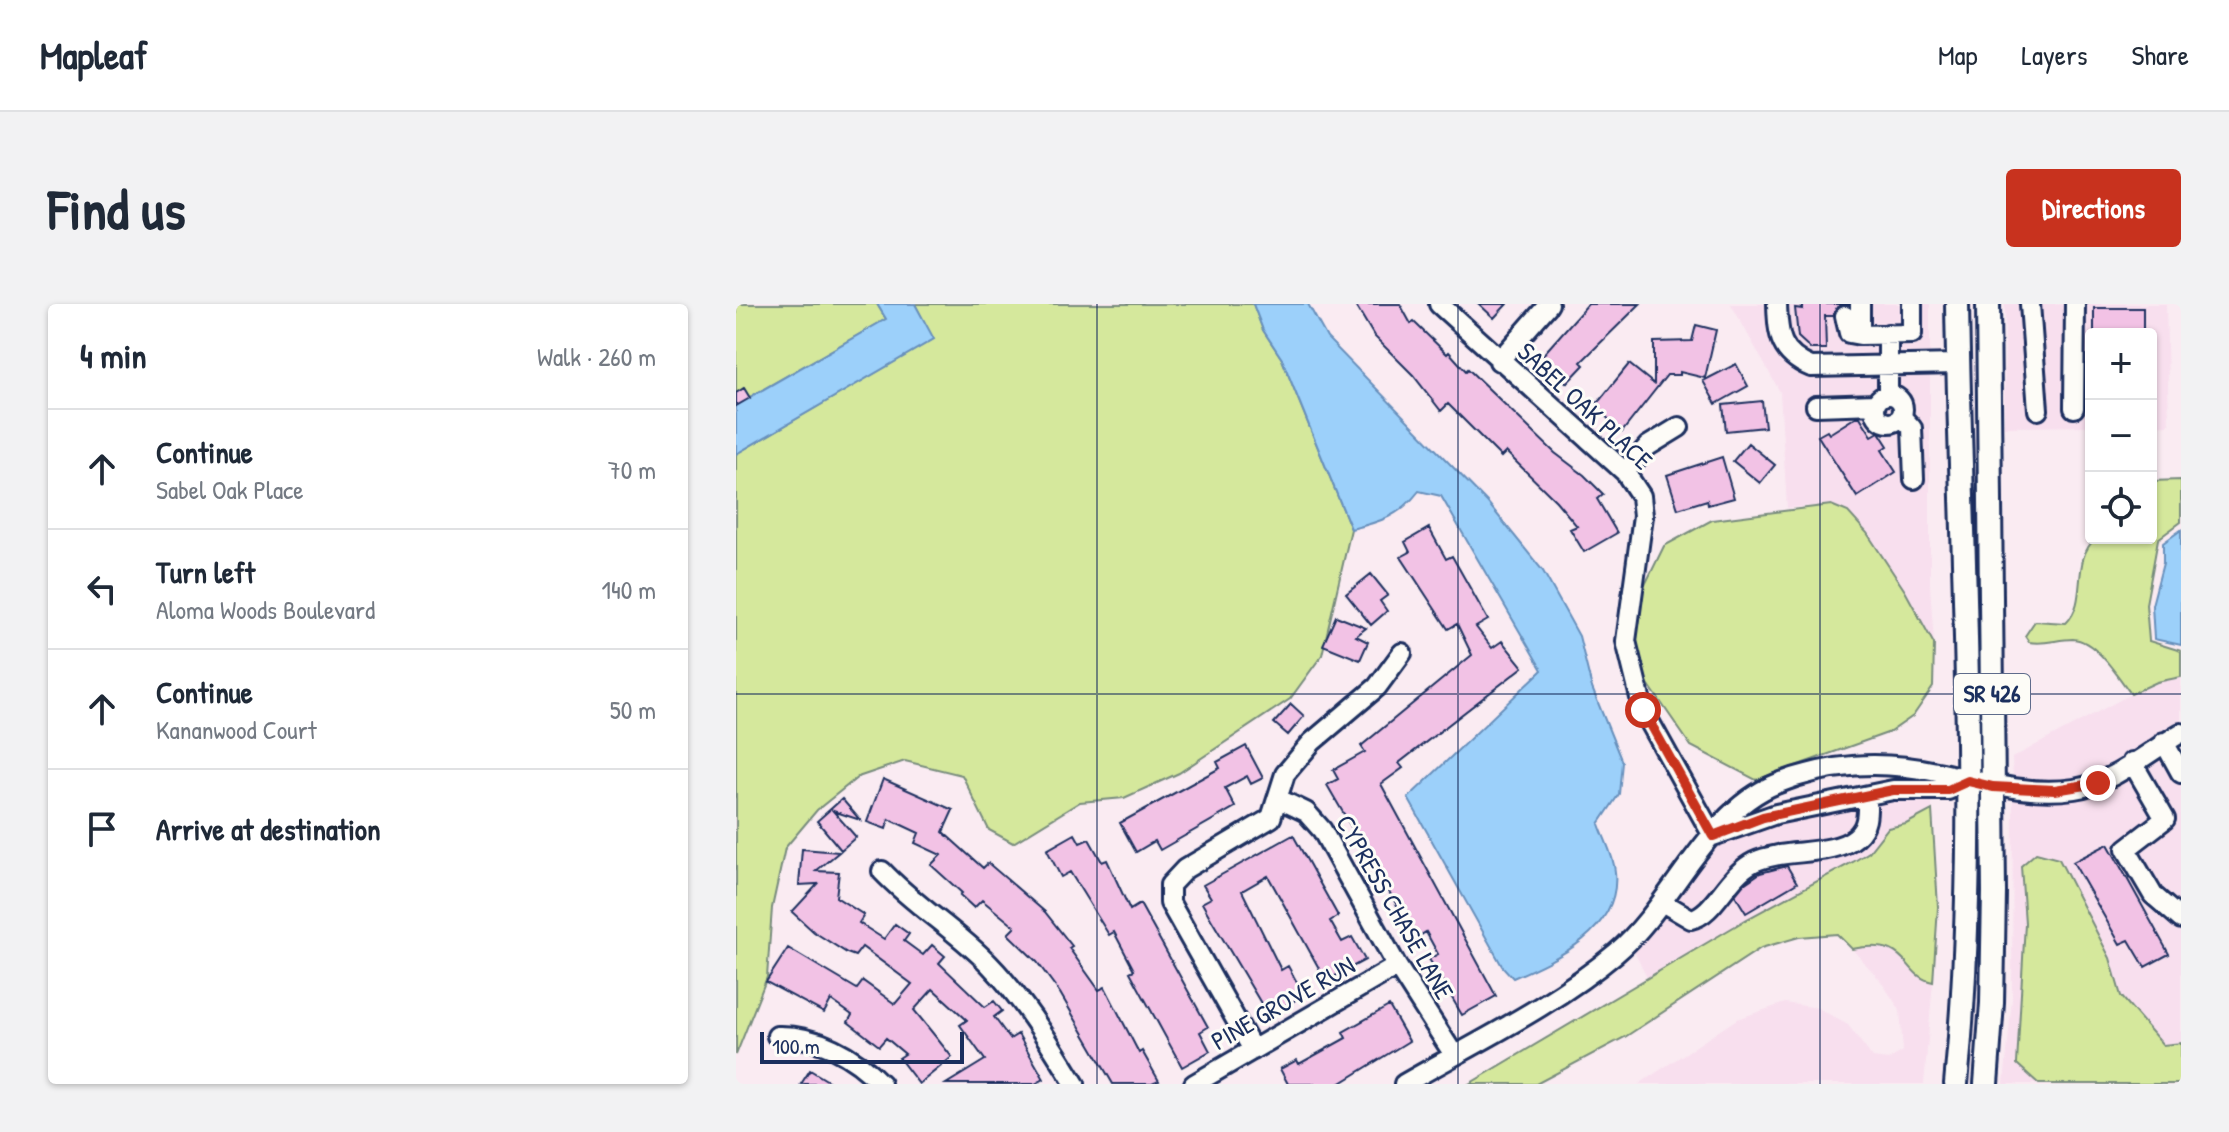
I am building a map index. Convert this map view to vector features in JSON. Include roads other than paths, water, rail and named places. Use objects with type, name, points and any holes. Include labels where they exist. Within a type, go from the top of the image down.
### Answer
[{"type":"main road","name":"SR 426","points":[[1956,1084],[1962,1011],[1968,781],[1957,304]]},
{"type":"main road","name":"SR 426","points":[[1986,1084],[1992,1003],[1993,787],[1988,304]]},
{"type":"street","name":"SABEL OAK PLACE","points":[[1439,304],[1625,472],[1641,496],[1643,516],[1626,641],[1643,710],[1713,836]]},
{"type":"street","points":[[1499,361],[1549,304]]},
{"type":"street","points":[[1777,304],[1778,336],[1794,360],[1811,367],[1958,364]]},
{"type":"street","points":[[1860,304],[1860,335]]},
{"type":"street","points":[[1845,316],[1849,333],[1912,334],[1912,304]]},
{"type":"street","points":[[2030,304],[2038,410]]},
{"type":"street","points":[[2074,408],[2075,304]]},
{"type":"street","points":[[1882,399],[1888,334]]},
{"type":"street","points":[[1816,406],[1900,399],[1901,416],[1912,428],[1914,479]]},
{"type":"street","points":[[1625,472],[1648,446],[1679,427]]},
{"type":"street","points":[[1253,1050],[1170,903],[1170,885],[1185,869],[1271,818],[1285,774],[1312,742],[1377,687],[1402,653]]},
{"type":"street","points":[[1404,1084],[1585,977],[1633,938],[1713,836],[1724,817],[1772,785],[1825,767],[1865,763],[1936,772],[1993,787],[2076,789],[2098,783],[2173,738],[2181,773]]},
{"type":"street","points":[[2132,762],[2165,819],[2126,849],[2153,895],[2181,919]]},
{"type":"street","points":[[1713,836],[1763,817],[1893,790],[1948,790],[1968,781]]},
{"type":"street","points":[[1662,902],[1691,919],[1697,918],[1711,908],[1729,880],[1756,861],[1852,840],[1864,828],[1867,796]]},
{"type":"street","name":"CYPRESS CHASE LANE","points":[[1279,799],[1306,812],[1322,830],[1397,966],[1454,1055]]},
{"type":"street","points":[[882,871],[911,901],[987,962],[1029,1011],[1075,1084]]},
{"type":"street","name":"PINE GROVE RUN","points":[[1194,1084],[1397,966]]},
{"type":"street","points":[[777,1036],[801,1035],[812,1039],[862,1066],[881,1084]]},
{"type":"water","points":[[877,304],[915,304],[934,339],[736,454],[736,405],[886,319]]},
{"type":"water","points":[[1253,304],[1308,304],[1327,338],[1488,503],[1543,571],[1579,636],[1592,688],[1622,762],[1619,794],[1599,824],[1614,866],[1614,892],[1608,910],[1583,940],[1548,962],[1513,978],[1502,966],[1408,798],[1542,670],[1441,496],[1419,491],[1389,517],[1351,529],[1282,359],[1263,330]]},
{"type":"water","points":[[2181,530],[2181,645],[2154,639],[2152,605],[2163,563],[2163,543]]}]
